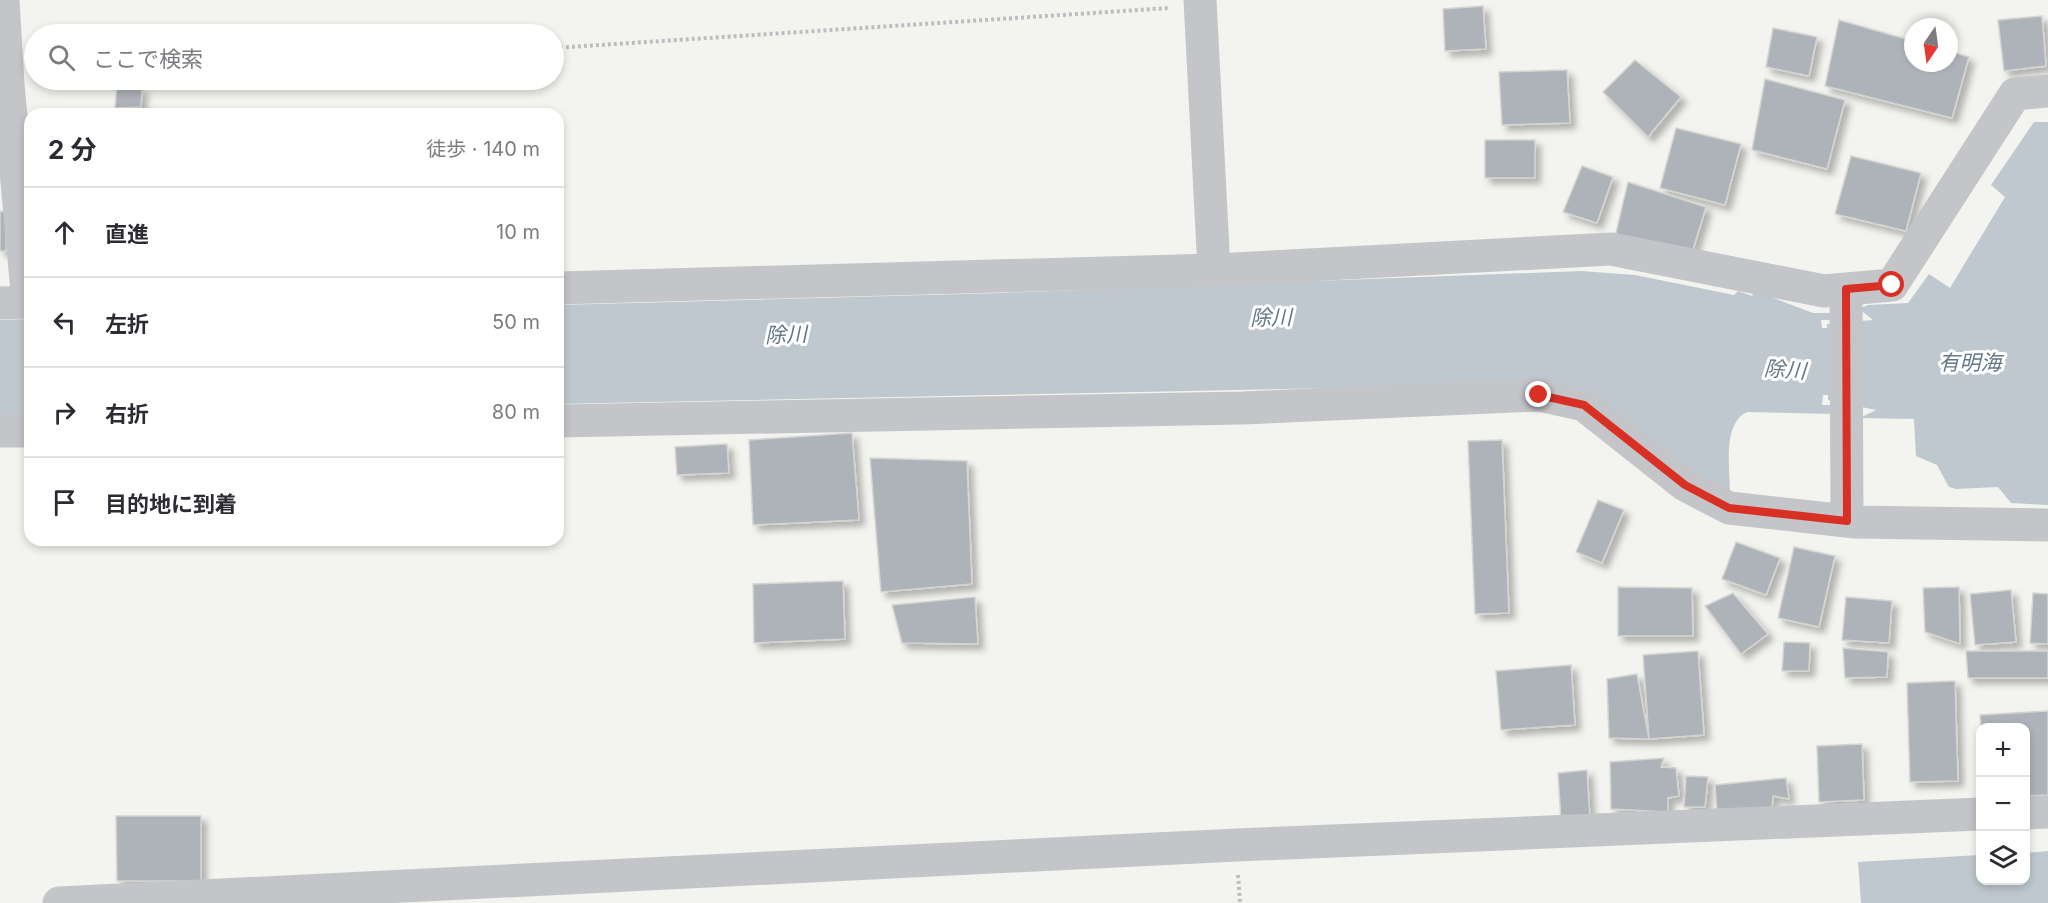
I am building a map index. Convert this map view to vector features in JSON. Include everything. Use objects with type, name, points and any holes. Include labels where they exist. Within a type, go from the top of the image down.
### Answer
[{"type":"street","points":[[3,0],[6,102],[19,302]]},
{"type":"street","points":[[1200,3],[1214,270]]},
{"type":"street","points":[[564,288],[1214,270],[1611,249],[1824,291],[1892,285],[2015,94],[2048,91]]},
{"type":"street","points":[[1846,289],[1847,521]]},
{"type":"street","points":[[564,421],[1242,408],[1539,395],[1584,405],[1685,485],[1729,508],[1847,521],[2048,525]]},
{"type":"street","points":[[0,431],[24,431]]},
{"type":"street","points":[[2030,813],[2048,812]]},
{"type":"street","points":[[59,903],[1237,845],[1976,814]]},
{"type":"path","points":[[564,47],[1200,3]]},
{"type":"path","points":[[6,102],[46,90]]},
{"type":"water","points":[[2034,122],[2048,122],[2048,505],[2011,503],[1998,487],[1956,489],[1949,487],[1937,465],[1916,456],[1914,419],[1860,418],[1876,410],[1828,400],[1828,395],[1823,395],[1822,405],[1834,405],[1834,414],[1747,412],[1739,418],[1734,426],[1729,448],[1730,492],[1523,384],[564,404],[564,305],[1001,293],[1581,271],[1635,275],[1734,295],[1738,291],[1752,296],[1755,291],[1813,313],[1830,313],[1830,320],[1821,320],[1822,328],[1827,328],[1827,324],[1873,320],[1859,309],[1868,305],[1908,303],[1929,274],[1950,288],[2005,197],[1991,185]]},
{"type":"water","points":[[24,319],[24,415],[0,416],[0,320]]},
{"type":"water","points":[[2048,851],[2048,903],[1861,903],[1858,862],[1976,855],[1976,885],[2030,885],[2030,853]]},
{"type":"building","points":[[1483,6],[1486,49],[1445,51],[1443,9]]},
{"type":"building","points":[[2042,16],[2046,66],[2004,71],[1998,20]]},
{"type":"building","points":[[1839,20],[1904,38],[1904,72],[1958,72],[1958,54],[1969,57],[1952,118],[1825,86]]},
{"type":"building","points":[[1773,28],[1817,37],[1809,76],[1766,67]]},
{"type":"building","points":[[1635,60],[1681,97],[1648,137],[1603,92]]},
{"type":"building","points":[[1567,70],[1570,123],[1502,125],[1499,72]]},
{"type":"building","points":[[1765,79],[1845,100],[1827,169],[1752,150]]},
{"type":"building","points":[[117,90],[142,90],[141,107],[115,108]]},
{"type":"building","points":[[1676,128],[1741,144],[1725,205],[1660,188]]},
{"type":"building","points":[[1485,140],[1535,140],[1535,178],[1485,178]]},
{"type":"building","points":[[1851,156],[1921,173],[1906,231],[1835,214]]},
{"type":"building","points":[[1582,166],[1613,177],[1597,223],[1563,212]]},
{"type":"building","points":[[1628,182],[1706,207],[1691,256],[1615,237]]},
{"type":"building","points":[[0,211],[7,213],[6,251],[0,251]]},
{"type":"building","points":[[852,433],[859,520],[753,525],[749,440]]},
{"type":"building","points":[[1502,440],[1509,613],[1475,614],[1468,441]]},
{"type":"building","points":[[727,444],[729,473],[677,475],[675,447]]},
{"type":"building","points":[[870,458],[967,461],[972,584],[881,592]]},
{"type":"building","points":[[1598,500],[1624,510],[1602,563],[1576,552]]},
{"type":"building","points":[[1736,542],[1780,558],[1766,595],[1722,579]]},
{"type":"building","points":[[1794,547],[1835,556],[1819,627],[1778,618]]},
{"type":"building","points":[[843,581],[845,639],[754,643],[753,584]]},
{"type":"building","points":[[1618,587],[1692,588],[1693,636],[1618,636]]},
{"type":"building","points":[[1959,587],[1960,644],[1925,632],[1923,588]]},
{"type":"building","points":[[2011,590],[2016,642],[1975,645],[1970,594]]},
{"type":"building","points":[[1733,593],[1768,634],[1741,654],[1705,606]]},
{"type":"building","points":[[2033,593],[2048,594],[2048,644],[2030,643]]},
{"type":"building","points":[[975,597],[978,644],[902,643],[892,605]]},
{"type":"building","points":[[1846,597],[1892,601],[1889,643],[1842,640]]},
{"type":"building","points":[[1784,642],[1810,643],[1809,671],[1782,671]]},
{"type":"building","points":[[1843,648],[1888,652],[1887,677],[1845,678]]},
{"type":"building","points":[[1698,651],[1704,735],[1649,739],[1643,655]]},
{"type":"building","points":[[1966,651],[2048,651],[2048,678],[1968,678]]},
{"type":"building","points":[[1571,665],[1575,725],[1501,730],[1496,671]]},
{"type":"building","points":[[1637,674],[1649,739],[1609,738],[1607,679]]},
{"type":"building","points":[[1955,681],[1958,781],[1910,782],[1907,683]]},
{"type":"building","points":[[2048,711],[2048,795],[2030,796],[2030,723],[1981,723],[1980,715]]},
{"type":"building","points":[[1862,744],[1864,800],[1819,802],[1817,746]]},
{"type":"building","points":[[1664,758],[1661,767],[1676,768],[1679,796],[1668,798],[1668,812],[1611,809],[1610,762]]},
{"type":"building","points":[[1587,770],[1590,819],[1561,821],[1558,773]]},
{"type":"building","points":[[1686,776],[1708,777],[1705,807],[1684,807]]},
{"type":"building","points":[[1786,778],[1789,799],[1773,796],[1772,808],[1717,813],[1715,785]]},
{"type":"building","points":[[116,816],[201,816],[201,881],[117,881]]},
{"type":"route","points":[[1539,395],[1584,405],[1685,485],[1729,508],[1847,521],[1846,289],[1892,285]]},
{"type":"water label","name":"除川","points":[[1271,318]]},
{"type":"water label","name":"除川","points":[[786,335]]},
{"type":"water label","name":"有明海","points":[[1970,363]]},
{"type":"water label","name":"除川","points":[[1785,370]]}]
